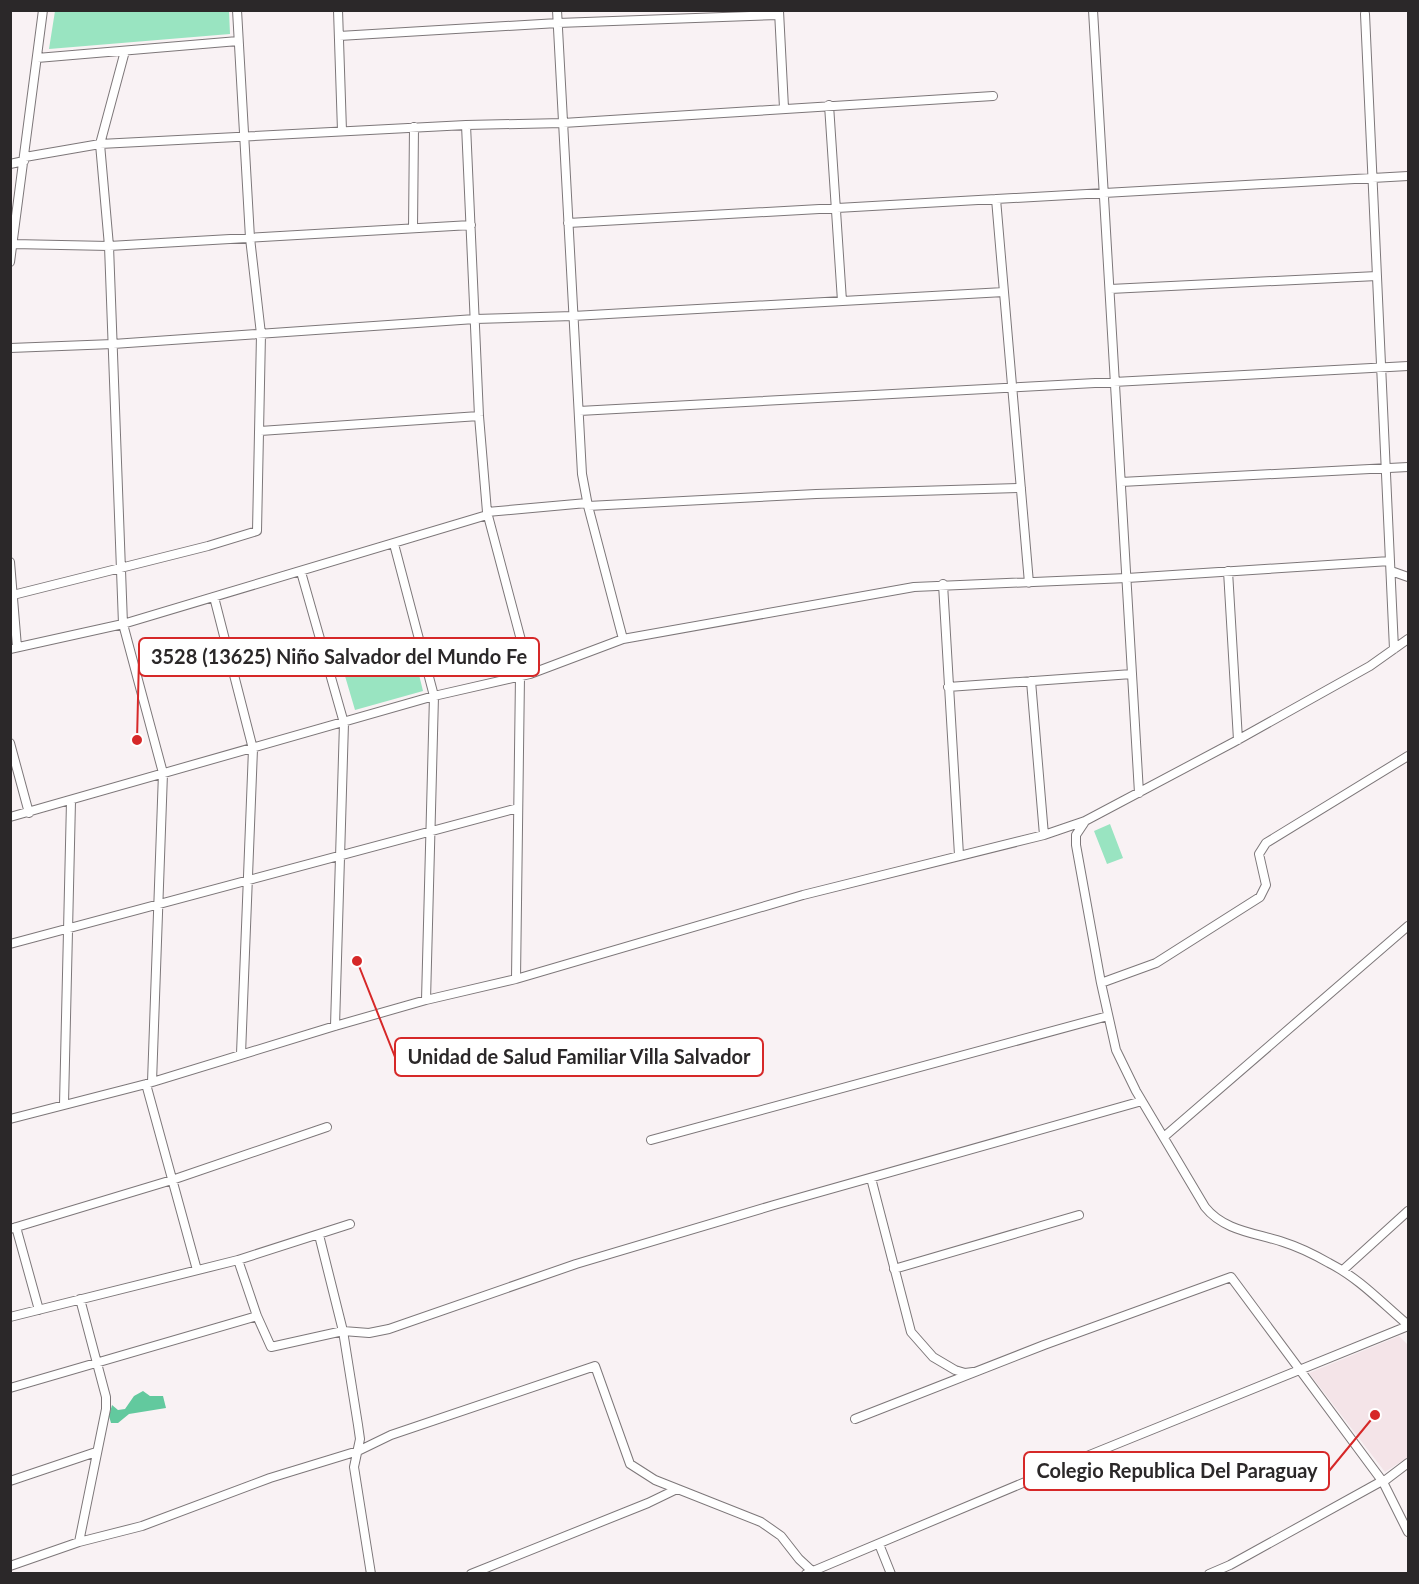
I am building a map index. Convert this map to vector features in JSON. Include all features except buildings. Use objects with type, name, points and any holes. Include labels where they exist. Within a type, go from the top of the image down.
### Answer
[{"type":"street","points":[[10,262],[43,10]]},
{"type":"street","points":[[13,595],[257,531],[261,334],[250,238],[237,10]]},
{"type":"street","points":[[338,10],[342,131]]},
{"type":"street","points":[[557,10],[582,474],[587,504],[624,639]]},
{"type":"street","points":[[1093,10],[1139,793]]},
{"type":"street","points":[[339,36],[779,13],[784,108]]},
{"type":"street","points":[[1365,14],[1394,649]]},
{"type":"street","points":[[37,58],[238,41]]},
{"type":"street","points":[[125,51],[100,144],[109,246],[123,624],[163,773],[149,1083],[172,1180],[197,1270]]},
{"type":"street","points":[[10,164],[100,144],[466,125],[563,123],[993,96]]},
{"type":"street","points":[[829,105],[842,301]]},
{"type":"street","points":[[466,125],[479,416],[487,514],[530,674]]},
{"type":"street","points":[[413,228],[414,128]]},
{"type":"street","points":[[568,223],[1408,176]]},
{"type":"street","points":[[996,199],[1029,583]]},
{"type":"street","points":[[13,244],[109,246],[471,225]]},
{"type":"street","points":[[1110,289],[1377,276]]},
{"type":"street","points":[[10,348],[113,344],[475,319],[573,316],[1004,292]]},
{"type":"street","points":[[579,411],[1408,366]]},
{"type":"street","points":[[260,431],[479,416]]},
{"type":"street","points":[[1121,482],[1408,467]]},
{"type":"street","points":[[10,562],[14,648],[123,624],[394,544],[487,514],[587,504],[1021,488]]},
{"type":"street","points":[[394,544],[434,696],[426,1000]]},
{"type":"street","points":[[10,817],[434,696],[530,674],[624,639],[914,587],[943,584],[1029,583],[1228,571],[1390,566],[1408,577]]},
{"type":"street","points":[[1228,571],[1238,740]]},
{"type":"street","points":[[301,572],[344,723],[335,1026]]},
{"type":"street","points":[[943,584],[959,855]]},
{"type":"street","points":[[214,597],[253,749],[241,1054]]},
{"type":"street","points":[[10,1119],[149,1083],[335,1026],[426,1000],[516,979],[803,895],[1044,835],[1085,821],[1238,740],[1370,666],[1408,639]]},
{"type":"street","points":[[948,687],[1132,674]]},
{"type":"street","points":[[516,979],[520,676]]},
{"type":"street","points":[[1031,681],[1044,835]]},
{"type":"street","points":[[10,743],[29,813]]},
{"type":"street","points":[[1101,983],[1156,963],[1260,897],[1266,885],[1259,854],[1266,843],[1408,756]]},
{"type":"street","points":[[64,1104],[71,801]]},
{"type":"street","points":[[10,944],[518,808]]},
{"type":"street","points":[[10,1566],[79,1542],[142,1526],[270,1478],[358,1450],[391,1435],[595,1366],[630,1464],[655,1480],[750,1517],[770,1528],[781,1536],[809,1572],[1408,1326],[1343,1270],[1292,1245],[1219,1221],[1205,1207],[1165,1136],[1142,1101],[1116,1050],[1101,983],[1076,845],[1076,835],[1085,821]]},
{"type":"street","points":[[1165,1136],[1408,926]]},
{"type":"street","points":[[651,1140],[1108,1016]]},
{"type":"street","points":[[238,1260],[270,1347],[343,1331],[369,1333],[389,1329],[586,1261],[1142,1101]]},
{"type":"street","points":[[39,1310],[13,1228],[172,1180],[327,1127]]},
{"type":"street","points":[[871,1178],[911,1332],[920,1345],[933,1357],[955,1370],[965,1373],[976,1372]]},
{"type":"street","points":[[1343,1270],[1408,1211]]},
{"type":"street","points":[[894,1269],[1079,1215]]},
{"type":"street","points":[[10,1317],[238,1260],[350,1224]]},
{"type":"street","points":[[319,1235],[343,1331],[360,1439],[354,1467],[371,1574]]},
{"type":"street","points":[[855,1419],[1231,1277],[1383,1482],[1408,1533]]},
{"type":"street","points":[[79,1542],[106,1409],[106,1397],[80,1299]]},
{"type":"street","points":[[10,1388],[257,1316]]},
{"type":"street","points":[[10,1481],[96,1452]]},
{"type":"street","points":[[1209,1574],[1383,1482],[1408,1464]]},
{"type":"street","points":[[471,1574],[648,1503],[677,1489]]},
{"type":"street","points":[[879,1544],[891,1574]]},
{"type":"shaded area","points":[[1399,1336],[1408,1345],[1408,1457],[1385,1472],[1309,1373]]},
{"type":"green space","points":[[55,11],[229,11],[230,34],[49,49]]},
{"type":"green space","points":[[410,638],[423,691],[355,710],[340,659]]},
{"type":"green space","points":[[1110,824],[1123,858],[1107,864],[1094,831]]},
{"type":"green space","points":[[143,1391],[150,1396],[163,1396],[166,1408],[129,1414],[118,1423],[111,1423],[109,1416],[112,1405],[118,1410],[125,1409],[134,1396]]},
{"type":"place","name":"3528 (13625) Niño Salvador del Mundo Fe","points":[[137,740]]},
{"type":"place","name":"Unidad de Salud Familiar Villa Salvador","points":[[357,961]]},
{"type":"place","name":"Colegio Republica Del Paraguay","points":[[1375,1415]]}]
